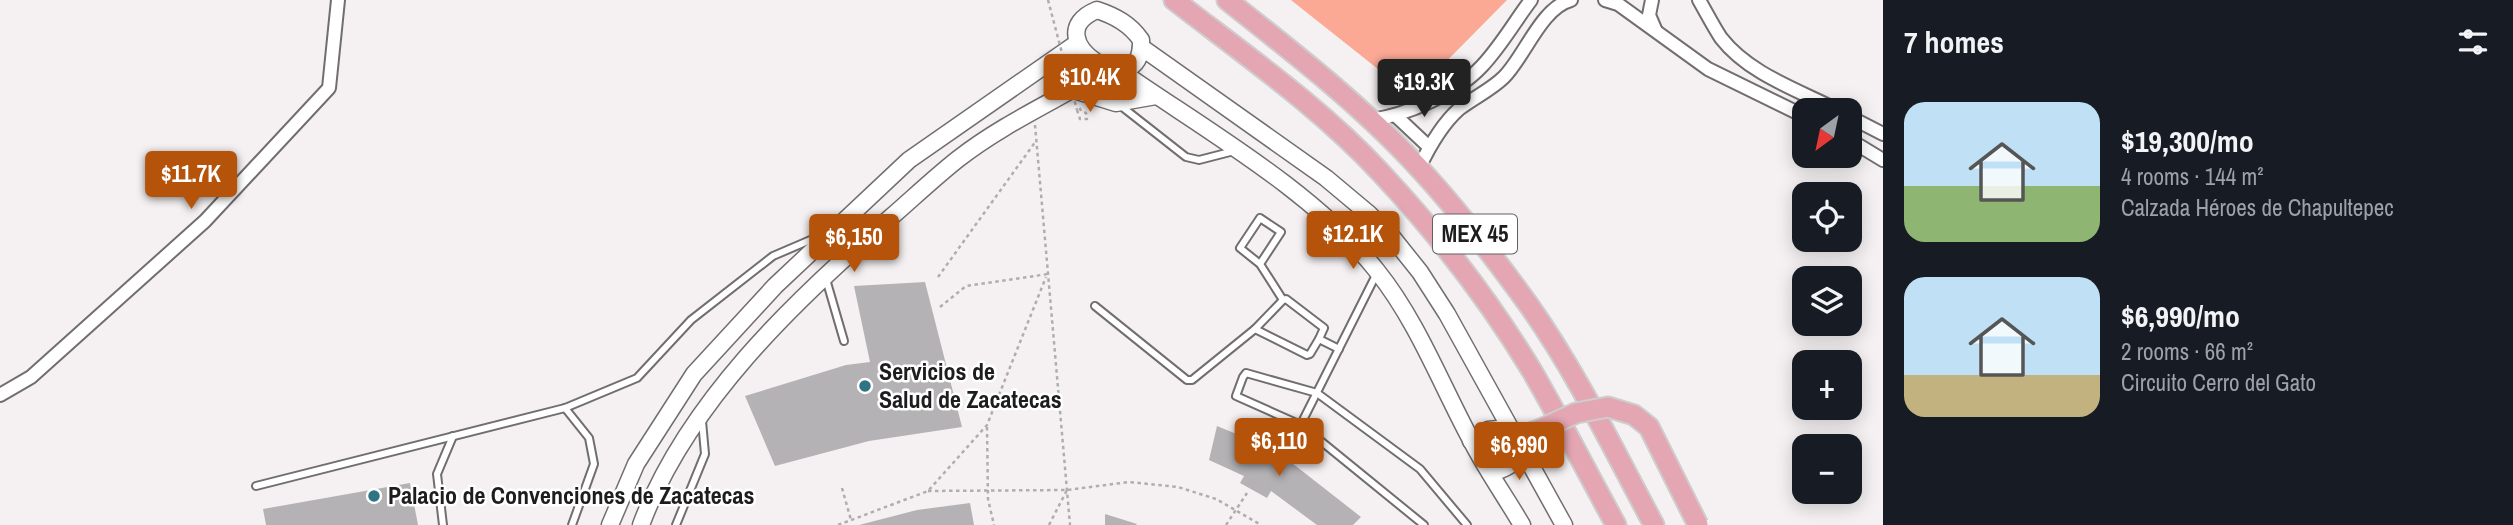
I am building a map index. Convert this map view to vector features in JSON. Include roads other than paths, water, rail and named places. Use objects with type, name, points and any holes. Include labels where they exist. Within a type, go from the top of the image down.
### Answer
[{"type":"main road","name":"MEX 45","points":[[1174,0],[1309,104],[1380,171],[1442,241],[1532,371],[1616,525]]},
{"type":"main road","name":"MEX 45","points":[[1227,0],[1371,120],[1419,168],[1479,240],[1529,306],[1580,388],[1654,525]]},
{"type":"main road","points":[[1515,440],[1576,413],[1608,407],[1634,415],[1649,427],[1698,525]]},
{"type":"street","points":[[0,395],[31,377],[205,221],[329,89],[338,0]]},
{"type":"street","points":[[1371,120],[1396,116],[1443,95],[1482,67],[1531,0]]},
{"type":"street","points":[[1419,168],[1429,147],[1458,110],[1503,79],[1550,13],[1571,0]]},
{"type":"street","points":[[1605,0],[1618,4],[1708,69],[1792,110]]},
{"type":"street","points":[[1653,0],[1649,15],[1656,32]]},
{"type":"street","points":[[1699,0],[1721,38],[1740,57],[1758,71],[1813,98]]},
{"type":"street","points":[[641,525],[649,503],[675,453],[731,376],[795,304],[825,276],[959,158],[1034,111],[1115,70],[1132,67],[1140,55],[1141,47],[1141,40],[1136,33],[1117,8],[1097,10],[1087,7],[1075,28],[1077,43],[1088,55],[1115,70],[1156,96],[1236,150],[1293,191],[1353,242],[1405,311],[1471,441],[1522,525]]},
{"type":"street","points":[[610,525],[636,464],[694,374],[775,286],[909,160],[1077,43]]},
{"type":"street","points":[[1141,47],[1326,178],[1369,214],[1420,272],[1447,314],[1564,525]]},
{"type":"street","points":[[1074,90],[1116,103],[1156,96]]},
{"type":"street","points":[[1443,95],[1458,110]]},
{"type":"street","points":[[1396,116],[1429,147]]},
{"type":"street","points":[[1862,123],[1883,134]]},
{"type":"street","points":[[1862,147],[1883,160]]},
{"type":"street","points":[[1471,441],[1488,430],[1515,440]]},
{"type":"street","points":[[1490,473],[1511,466],[1515,440]]},
{"type":"lane","points":[[1116,103],[1193,160],[1236,150]]},
{"type":"lane","points":[[1255,329],[1307,355],[1324,328],[1286,299],[1283,300],[1260,264],[1240,248],[1260,218],[1280,232],[1260,264]]},
{"type":"lane","points":[[256,486],[565,408],[637,378],[691,320],[772,256],[834,230]]},
{"type":"lane","points":[[1295,436],[1378,272]]},
{"type":"lane","points":[[825,276],[844,341]]},
{"type":"lane","points":[[1095,306],[1187,380],[1192,380],[1255,329],[1283,300]]},
{"type":"lane","points":[[1319,339],[1339,349]]},
{"type":"lane","points":[[1424,525],[1301,425],[1236,396],[1242,377],[1246,373],[1317,393],[1420,469],[1467,525]]},
{"type":"lane","points":[[565,408],[589,438],[594,464],[572,525]]},
{"type":"lane","points":[[676,525],[705,454],[702,416]]},
{"type":"lane","points":[[443,525],[437,474],[453,436]]},
{"type":"place","name":"Servicios de Salud de Zacatecas","points":[[865,386]]},
{"type":"place","name":"Palacio de Convenciones de Zacatecas","points":[[374,496]]}]
